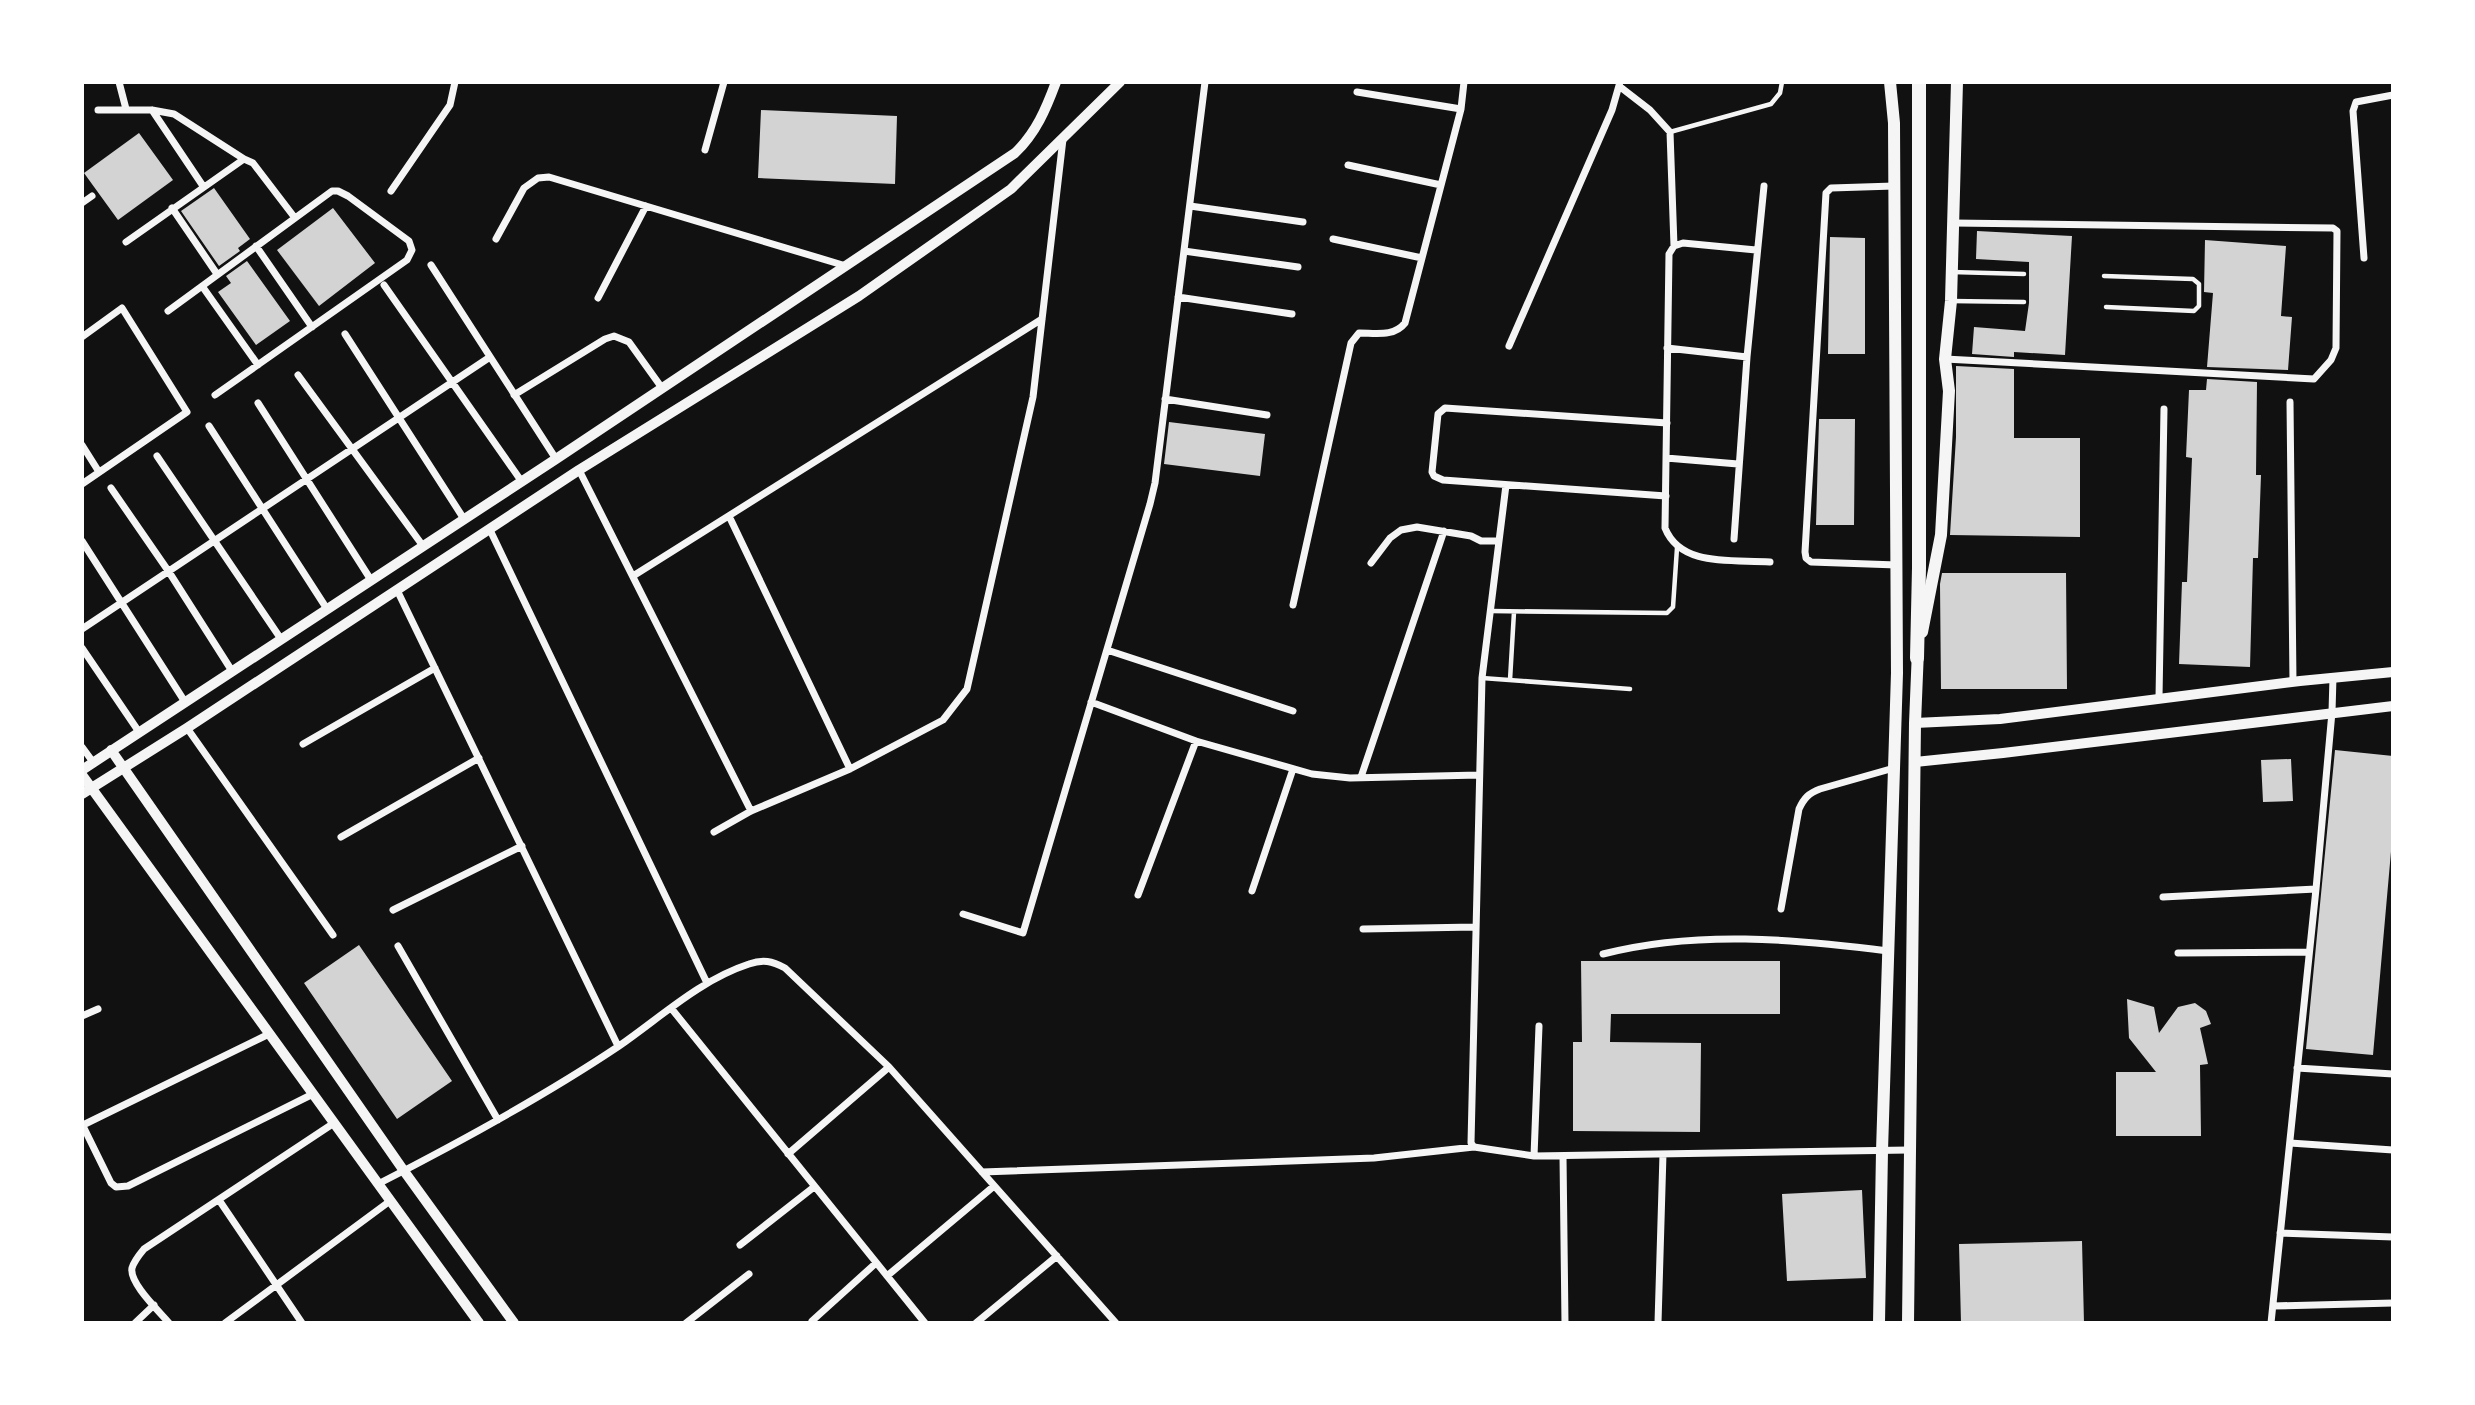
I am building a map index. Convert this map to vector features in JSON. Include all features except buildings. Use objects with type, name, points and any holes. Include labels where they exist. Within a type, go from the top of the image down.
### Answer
[{"type":"highway","points":[[1917,658],[1919,82]]},
{"type":"main road","points":[[1879,1323],[1897,673],[1894,123],[1890,82]]},
{"type":"main road","points":[[1908,1323],[1917,658],[1941,536],[1949,391],[1945,359],[1951,301],[1957,82]]},
{"type":"street","points":[[119,82],[126,108]]},
{"type":"street","points":[[391,191],[450,105],[455,82]]},
{"type":"street","points":[[705,150],[724,82]]},
{"type":"street","points":[[82,770],[556,460],[1015,153],[1028,141],[1038,124],[1056,82]]},
{"type":"street","points":[[86,791],[187,728],[579,470],[859,296],[1011,189],[1120,82]]},
{"type":"street","points":[[963,914],[1023,933],[1153,494],[1205,82]]},
{"type":"street","points":[[1293,605],[1351,343],[1359,333],[1394,333],[1405,323],[1461,109],[1464,82]]},
{"type":"street","points":[[1508,346],[1612,110],[1620,84],[1670,132],[1674,246],[1669,254],[1665,528],[1677,548],[1689,554],[1704,558],[1770,562]]},
{"type":"street","points":[[1357,92],[1461,109]]},
{"type":"street","points":[[2364,258],[2353,111],[2356,102],[2361,99],[2393,95]]},
{"type":"street","points":[[98,110],[126,108],[179,116],[253,163],[295,218]]},
{"type":"street","points":[[152,110],[203,186]]},
{"type":"street","points":[[714,832],[751,811],[850,769],[943,720],[967,689],[1033,397],[1063,138]]},
{"type":"street","points":[[126,242],[244,159]]},
{"type":"street","points":[[1348,165],[1441,185]]},
{"type":"street","points":[[496,239],[524,188],[538,178],[549,177],[846,266]]},
{"type":"street","points":[[1734,538],[1756,250],[1764,186]]},
{"type":"street","points":[[1894,186],[1831,188],[1826,193],[1805,552],[1806,558],[1811,562],[1897,565]]},
{"type":"street","points":[[168,311],[328,193],[338,191],[409,241],[412,250],[407,260],[215,395]]},
{"type":"street","points":[[82,203],[93,196]]},
{"type":"street","points":[[598,298],[646,206]]},
{"type":"street","points":[[1190,206],[1303,222]]},
{"type":"street","points":[[172,208],[217,274]]},
{"type":"street","points":[[1945,359],[2314,379],[2331,360],[2336,348],[2337,231],[2333,228],[1952,223]]},
{"type":"street","points":[[1333,239],[1422,258]]},
{"type":"street","points":[[1674,246],[1683,243],[1756,250]]},
{"type":"street","points":[[256,246],[312,327]]},
{"type":"street","points":[[1184,251],[1297,267]]},
{"type":"street","points":[[431,265],[556,460]]},
{"type":"street","points":[[384,285],[522,482]]},
{"type":"street","points":[[202,286],[258,365]]},
{"type":"street","points":[[1178,298],[1292,314]]},
{"type":"street","points":[[82,337],[122,308],[187,412],[82,484]]},
{"type":"street","points":[[633,576],[1042,319]]},
{"type":"street","points":[[345,334],[464,519]]},
{"type":"street","points":[[514,395],[614,336],[629,342],[662,388]]},
{"type":"street","points":[[1667,348],[1747,357]]},
{"type":"street","points":[[82,629],[490,357]]},
{"type":"street","points":[[298,374],[423,546]]},
{"type":"street","points":[[1165,399],[1267,415]]},
{"type":"street","points":[[2290,402],[2293,682]]},
{"type":"street","points":[[258,403],[371,580]]},
{"type":"street","points":[[1666,496],[1443,480],[1432,472],[1438,414],[1442,409],[1667,424]]},
{"type":"street","points":[[2159,698],[2164,409]]},
{"type":"street","points":[[209,426],[327,609]]},
{"type":"street","points":[[82,445],[99,472]]},
{"type":"street","points":[[157,456],[281,639]]},
{"type":"street","points":[[1666,458],[1738,464]]},
{"type":"street","points":[[579,470],[751,811]]},
{"type":"street","points":[[1474,1147],[1471,1143],[1482,678],[1506,485]]},
{"type":"street","points":[[111,488],[232,671]]},
{"type":"street","points":[[729,516],[850,769]]},
{"type":"street","points":[[1371,564],[1390,538],[1401,530],[1417,527],[1471,536],[1481,541],[1499,541]]},
{"type":"street","points":[[490,530],[707,983]]},
{"type":"street","points":[[1361,777],[1444,531]]},
{"type":"street","points":[[82,541],[185,702]]},
{"type":"street","points":[[397,590],[618,1046]]},
{"type":"street","points":[[82,648],[139,732]]},
{"type":"street","points":[[1107,650],[1293,711]]},
{"type":"street","points":[[303,744],[435,668]]},
{"type":"street","points":[[1915,723],[2000,719],[2333,677],[2393,672]]},
{"type":"street","points":[[2271,1323],[2316,889],[2333,677]]},
{"type":"street","points":[[1091,702],[1196,741],[1312,774],[1361,777],[1479,775]]},
{"type":"street","points":[[1915,755],[2003,753],[2393,706]]},
{"type":"street","points":[[187,728],[333,935]]},
{"type":"street","points":[[1138,895],[1196,741]]},
{"type":"street","points":[[82,747],[93,762]]},
{"type":"street","points":[[111,750],[513,1323]]},
{"type":"street","points":[[341,837],[479,758]]},
{"type":"street","points":[[1781,909],[1799,809],[1803,801],[1810,793],[1820,789],[1894,768]]},
{"type":"street","points":[[1252,891],[1293,769]]},
{"type":"street","points":[[82,775],[86,791],[269,1034],[479,1323]]},
{"type":"street","points":[[393,911],[522,846]]},
{"type":"street","points":[[2162,897],[2316,889]]},
{"type":"street","points":[[1363,929],[1475,927]]},
{"type":"street","points":[[1603,954],[1665,942],[1760,939],[1822,942],[1888,951]]},
{"type":"street","points":[[398,946],[498,1120]]},
{"type":"street","points":[[2178,953],[2309,951]]},
{"type":"street","points":[[378,1184],[498,1120],[618,1046],[707,983],[750,963],[769,960],[785,968],[889,1067],[1116,1323]]},
{"type":"street","points":[[671,1008],[925,1323]]},
{"type":"street","points":[[82,1016],[98,1009]]},
{"type":"street","points":[[1534,1156],[1539,1026]]},
{"type":"street","points":[[269,1034],[82,1125],[111,1184],[128,1186],[313,1094]]},
{"type":"street","points":[[788,1154],[889,1067]]},
{"type":"street","points":[[2297,1068],[2393,1074]]},
{"type":"street","points":[[169,1323],[134,1281],[132,1270],[144,1249],[334,1123]]},
{"type":"street","points":[[2290,1143],[2393,1150]]},
{"type":"street","points":[[982,1172],[1374,1158],[1474,1147],[1534,1156],[1909,1150]]},
{"type":"street","points":[[1658,1323],[1663,1154]]},
{"type":"street","points":[[1563,1156],[1565,1323]]},
{"type":"street","points":[[887,1276],[994,1186]]},
{"type":"street","points":[[740,1245],[814,1187]]},
{"type":"street","points":[[219,1200],[302,1323]]},
{"type":"street","points":[[225,1323],[390,1201]]},
{"type":"street","points":[[2280,1233],[2393,1237]]},
{"type":"street","points":[[976,1323],[1057,1256]]},
{"type":"street","points":[[812,1321],[876,1263]]},
{"type":"street","points":[[687,1323],[748,1274]]},
{"type":"street","points":[[2273,1306],[2393,1303]]},
{"type":"street","points":[[135,1323],[154,1305]]},
{"type":"lane","points":[[1670,132],[1771,104],[1780,93],[1782,82]]},
{"type":"lane","points":[[1951,272],[2024,274]]},
{"type":"lane","points":[[2104,276],[2193,279],[2199,284],[2199,306],[2194,311],[2106,307]]},
{"type":"lane","points":[[1951,301],[2024,302]]},
{"type":"lane","points":[[1491,611],[1667,613],[1673,607],[1677,548]]},
{"type":"lane","points":[[1510,680],[1514,612]]},
{"type":"lane","points":[[1482,678],[1630,689]]}]
